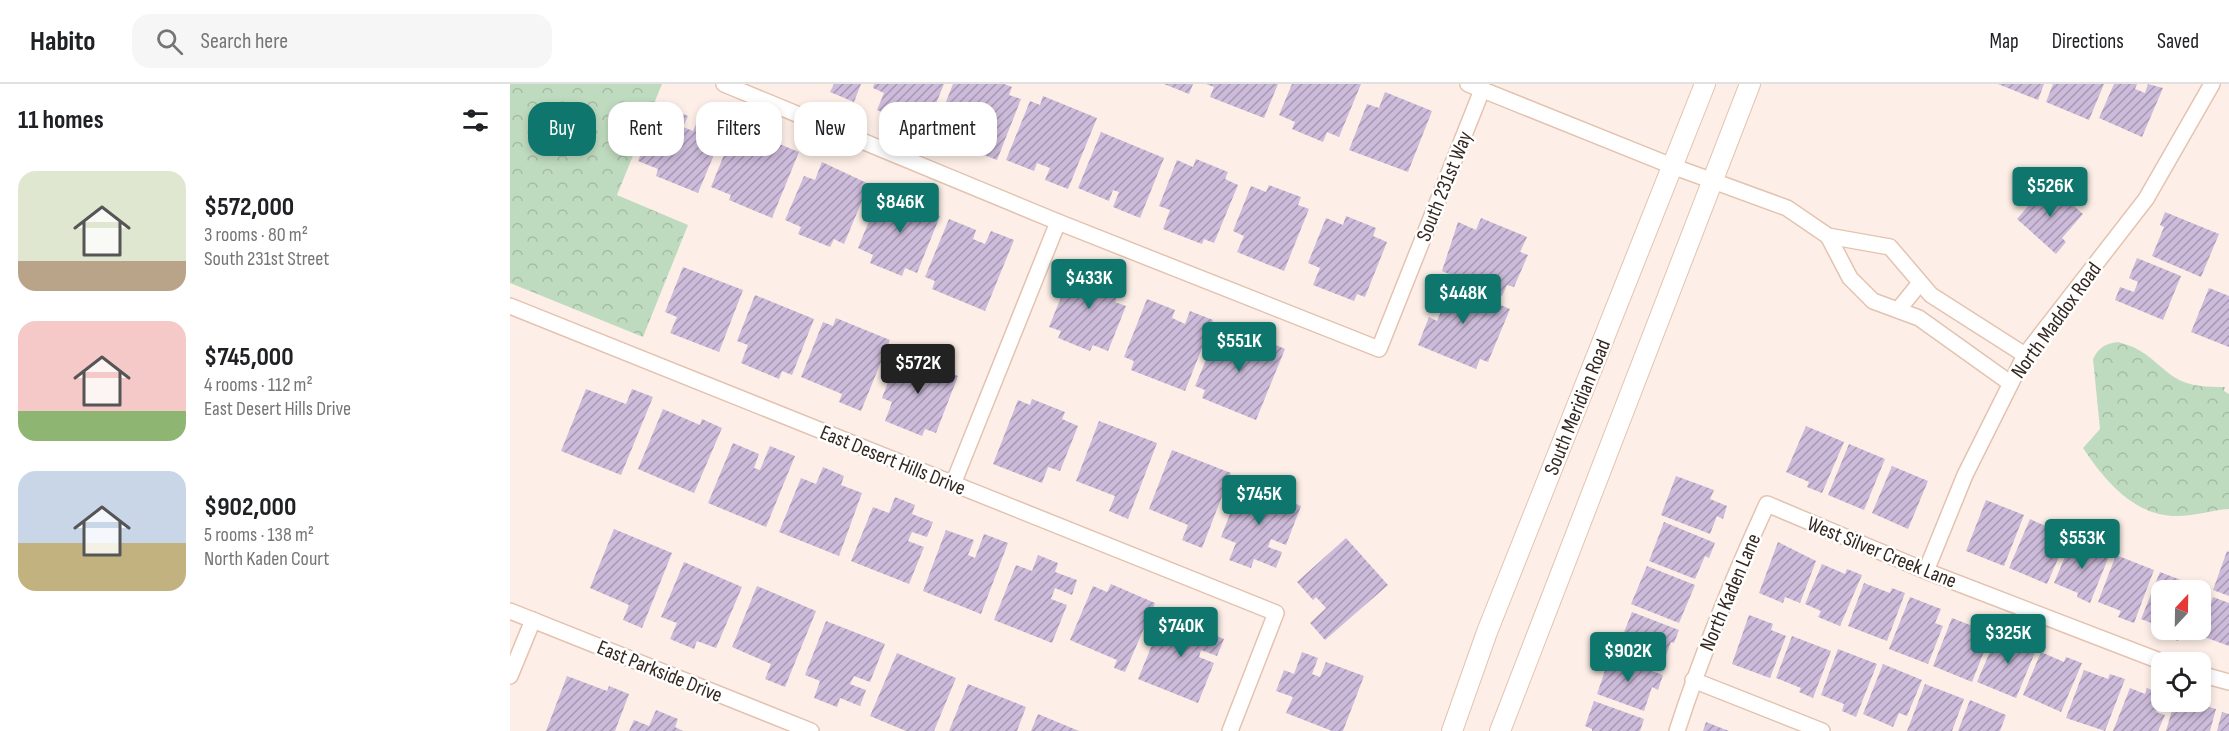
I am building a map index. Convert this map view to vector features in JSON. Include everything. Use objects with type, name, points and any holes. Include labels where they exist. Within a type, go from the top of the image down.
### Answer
[{"type":"street","points":[[724,84],[1058,222],[954,484]]},
{"type":"street","name":"South Meridian Road","points":[[1452,731],[1487,632],[1705,84]]},
{"type":"street","name":"South Meridian Road","points":[[1500,731],[1750,84]]},
{"type":"street","name":"North Maddox Road","points":[[1926,570],[1965,476],[2025,355],[2146,199],[2212,84]]},
{"type":"street","points":[[1475,87],[1672,166],[1787,208],[1828,236],[1890,247],[1931,295],[2025,355]]},
{"type":"street","name":"South 231st Way","points":[[1058,222],[1379,349],[1475,87]]},
{"type":"street","points":[[1828,236],[1850,278],[1873,301],[1919,318],[2010,383]]},
{"type":"street","points":[[1898,310],[1920,283]]},
{"type":"street","name":"East Desert Hills Drive","points":[[510,306],[1276,613],[1230,731]]},
{"type":"street","name":"West Silver Creek Lane","points":[[1767,504],[1926,570],[2151,658]]},
{"type":"street","name":"North Kaden Lane","points":[[1677,731],[1694,680],[1741,560],[1767,504]]},
{"type":"street","name":"East Parkside Drive","points":[[510,611],[811,731]]},
{"type":"street","points":[[510,676],[533,620]]},
{"type":"street","points":[[2211,677],[2229,682]]},
{"type":"street","points":[[1694,680],[1822,731]]},
{"type":"green space","points":[[510,84],[662,84],[655,102],[608,102],[608,156],[633,156],[617,195],[688,225],[643,337],[510,283]]},
{"type":"green space","points":[[2118,342],[2136,348],[2174,377],[2186,383],[2225,387],[2224,391],[2229,394],[2229,509],[2178,516],[2162,515],[2148,510],[2135,504],[2111,484],[2083,448],[2100,429],[2093,359],[2103,347]]},
{"type":"building","points":[[834,84],[861,84],[854,102],[830,92]]},
{"type":"building","points":[[874,84],[944,84],[937,102],[880,102],[884,93],[873,88]]},
{"type":"building","points":[[953,84],[1004,84],[1012,87],[1009,95],[1021,99],[997,160],[987,156],[997,156],[997,102],[946,102]]},
{"type":"building","points":[[1164,84],[1193,84],[1189,94]]},
{"type":"building","points":[[1206,84],[1278,84],[1264,118],[1210,97],[1214,87]]},
{"type":"building","points":[[1292,84],[1361,84],[1339,137],[1327,132],[1323,142],[1292,129],[1295,122],[1279,115]]},
{"type":"building","points":[[1998,84],[2044,84],[2038,100]]},
{"type":"building","points":[[2053,84],[2104,84],[2089,120],[2046,102]]},
{"type":"building","points":[[2114,84],[2137,84],[2135,89],[2145,93],[2148,84],[2163,88],[2142,137],[2099,118]]},
{"type":"building","points":[[1385,92],[1432,111],[1408,172],[1349,150],[1367,104],[1379,108]]},
{"type":"building","points":[[1043,96],[1097,118],[1068,189],[1045,180],[1050,168],[1037,163],[1034,171],[1006,160],[1030,101],[1040,105]]},
{"type":"building","points":[[696,124],[696,156],[713,156],[698,193],[656,176],[658,169],[638,161],[640,156],[684,156],[684,127],[693,131]]},
{"type":"building","points":[[1101,132],[1164,158],[1140,218],[1113,207],[1119,192],[1113,190],[1109,201],[1078,188]]},
{"type":"building","points":[[782,145],[794,150],[794,156],[797,156],[772,218],[729,200],[731,195],[711,187],[724,156],[782,156]]},
{"type":"building","points":[[1196,159],[1228,172],[1225,179],[1238,185],[1214,243],[1204,239],[1202,244],[1163,229],[1170,210],[1159,206],[1177,160],[1193,167]]},
{"type":"building","points":[[822,162],[869,184],[844,244],[834,239],[830,247],[798,234],[801,227],[785,220],[804,176],[815,180]]},
{"type":"building","points":[[2048,183],[2083,214],[2062,238],[2066,242],[2056,254],[2017,219]]},
{"type":"building","points":[[1269,185],[1301,197],[1298,205],[1309,209],[1284,271],[1237,252],[1244,236],[1233,231],[1251,186],[1266,192]]},
{"type":"building","points":[[894,190],[932,205],[930,211],[940,216],[917,273],[905,268],[902,276],[870,263],[873,255],[858,248],[876,204],[887,209]]},
{"type":"building","points":[[2165,212],[2219,234],[2201,277],[2152,256],[2164,227],[2160,225]]},
{"type":"building","points":[[1346,216],[1376,228],[1373,236],[1387,242],[1365,297],[1357,294],[1354,301],[1313,285],[1320,268],[1308,263],[1326,218],[1343,225]]},
{"type":"building","points":[[1481,218],[1527,237],[1520,252],[1528,255],[1514,287],[1507,285],[1502,296],[1442,271],[1458,222],[1476,230]]},
{"type":"building","points":[[949,219],[976,230],[973,239],[985,244],[991,231],[1014,240],[985,311],[932,289],[935,281],[925,277]]},
{"type":"building","points":[[2137,258],[2181,276],[2163,320],[2115,300],[2120,287],[2134,292],[2138,282],[2129,278]]},
{"type":"building","points":[[683,267],[743,290],[719,352],[670,333],[677,317],[665,312]]},
{"type":"building","points":[[1085,267],[1123,283],[1115,302],[1126,306],[1108,351],[1093,345],[1090,351],[1058,338],[1061,331],[1049,327],[1072,270],[1082,274]]},
{"type":"building","points":[[1439,279],[1510,309],[1488,362],[1480,359],[1476,369],[1418,345],[1429,317],[1437,321],[1442,309],[1429,303]]},
{"type":"building","points":[[2209,288],[2229,296],[2229,347],[2191,332]]},
{"type":"building","points":[[755,295],[814,319],[792,375],[782,371],[779,379],[741,363],[748,345],[737,341]]},
{"type":"building","points":[[1147,299],[1175,310],[1172,318],[1185,324],[1190,311],[1213,320],[1185,391],[1131,370],[1134,361],[1124,357]]},
{"type":"building","points":[[836,318],[890,340],[861,411],[839,402],[842,394],[801,377],[823,322],[833,326]]},
{"type":"building","points":[[1220,327],[1247,338],[1243,347],[1257,352],[1262,339],[1285,349],[1256,420],[1202,398],[1205,390],[1195,386]]},
{"type":"building","points":[[899,353],[958,376],[936,433],[925,429],[922,436],[885,421],[892,402],[882,398]]},
{"type":"building","points":[[586,389],[626,404],[632,389],[653,397],[621,475],[561,451]]},
{"type":"building","points":[[1032,399],[1065,412],[1062,419],[1078,426],[1060,471],[1048,467],[1042,483],[993,464],[1018,400],[1030,405]]},
{"type":"building","points":[[663,409],[700,425],[702,419],[722,428],[694,493],[638,469]]},
{"type":"building","points":[[1099,421],[1157,443],[1128,519],[1109,511],[1115,496],[1076,481]]},
{"type":"building","points":[[1806,426],[1844,442],[1822,493],[1807,487],[1809,482],[1786,472]]},
{"type":"building","points":[[733,443],[759,454],[754,468],[760,470],[770,446],[795,456],[766,527],[708,503]]},
{"type":"building","points":[[1849,444],[1885,459],[1864,510],[1828,495]]},
{"type":"building","points":[[1172,450],[1231,473],[1202,548],[1182,540],[1188,525],[1149,509]]},
{"type":"building","points":[[1892,466],[1928,481],[1908,529],[1872,513]]},
{"type":"building","points":[[823,467],[844,476],[841,485],[862,493],[839,556],[779,532],[801,478],[816,484]]},
{"type":"building","points":[[1676,476],[1714,490],[1710,499],[1727,506],[1723,519],[1717,516],[1710,534],[1661,515]]},
{"type":"building","points":[[1242,483],[1301,506],[1286,545],[1271,539],[1268,547],[1282,552],[1276,568],[1254,559],[1251,568],[1229,560],[1236,543],[1221,537]]},
{"type":"building","points":[[895,497],[915,505],[912,514],[933,522],[927,537],[912,532],[908,541],[924,547],[909,584],[851,561],[873,507],[889,513]]},
{"type":"building","points":[[1986,500],[2024,515],[2004,566],[1966,551]]},
{"type":"building","points":[[2030,519],[2068,536],[2047,584],[2009,568]]},
{"type":"building","points":[[1664,522],[1715,543],[1709,558],[1705,556],[1695,579],[1649,561]]},
{"type":"building","points":[[614,529],[672,553],[642,628],[623,620],[629,605],[590,588]]},
{"type":"building","points":[[946,530],[974,540],[968,555],[975,558],[984,534],[1008,543],[981,614],[923,591]]},
{"type":"building","points":[[1346,538],[1388,585],[1325,640],[1310,623],[1326,608],[1316,597],[1313,600],[1297,582]]},
{"type":"building","points":[[2072,540],[2109,556],[2090,603],[2077,597],[2078,593],[2054,583]]},
{"type":"building","points":[[1778,542],[1816,561],[1800,603],[1785,597],[1783,603],[1759,593]]},
{"type":"building","points":[[2227,551],[2229,552],[2229,596],[2213,590]]},
{"type":"building","points":[[1038,555],[1058,563],[1055,572],[1077,580],[1072,595],[1055,588],[1051,599],[1067,605],[1052,643],[994,620],[1016,565],[1032,571]]},
{"type":"building","points":[[2116,555],[2154,570],[2134,623],[2118,617],[2121,611],[2098,602]]},
{"type":"building","points":[[684,562],[742,587],[716,648],[697,641],[694,649],[670,639],[677,623],[661,617]]},
{"type":"building","points":[[1822,564],[1845,574],[1847,569],[1862,575],[1840,626],[1818,617],[1821,611],[1805,604]]},
{"type":"building","points":[[1647,566],[1695,585],[1679,623],[1631,604]]},
{"type":"building","points":[[2160,572],[2181,580],[2157,580]]},
{"type":"building","points":[[1864,583],[1890,593],[1892,588],[1905,593],[1887,641],[1848,626]]},
{"type":"building","points":[[1111,584],[1155,603],[1125,672],[1114,668],[1117,660],[1070,640],[1093,586],[1107,592]]},
{"type":"building","points":[[757,586],[816,611],[785,687],[765,679],[771,664],[732,647]]},
{"type":"building","points":[[2151,594],[2151,623],[2141,619]]},
{"type":"building","points":[[1910,597],[1941,609],[1935,623],[1943,626],[1928,664],[1889,649]]},
{"type":"building","points":[[2213,597],[2229,603],[2229,646],[2211,639]]},
{"type":"building","points":[[1182,612],[1205,621],[1201,630],[1224,639],[1217,656],[1201,650],[1199,657],[1214,663],[1198,703],[1138,679],[1161,623],[1175,629]]},
{"type":"building","points":[[1632,612],[1679,630],[1674,643],[1671,642],[1661,668],[1617,650]]},
{"type":"building","points":[[1749,615],[1773,624],[1771,630],[1786,636],[1770,678],[1732,664]]},
{"type":"building","points":[[1952,618],[1975,627],[1977,623],[1993,629],[1972,682],[1933,666]]},
{"type":"building","points":[[826,621],[885,644],[870,682],[854,676],[850,684],[866,690],[860,706],[840,698],[837,707],[814,698],[820,681],[805,675]]},
{"type":"building","points":[[1997,635],[2020,644],[2022,638],[2038,645],[2016,698],[1977,682]]},
{"type":"building","points":[[1792,636],[1831,651],[1813,698],[1799,692],[1801,688],[1776,678]]},
{"type":"building","points":[[1838,649],[1877,664],[1856,717],[1842,711],[1844,704],[1821,695]]},
{"type":"building","points":[[1302,652],[1318,658],[1312,674],[1320,677],[1326,662],[1364,676],[1343,731],[1332,731],[1286,713],[1293,697],[1276,691],[1284,670],[1294,674]]},
{"type":"building","points":[[2041,652],[2064,662],[2066,657],[2082,663],[2061,712],[2023,695]]},
{"type":"building","points":[[897,653],[956,678],[934,731],[906,731],[870,716]]},
{"type":"building","points":[[1610,656],[1663,675],[1658,690],[1652,687],[1644,711],[1597,694]]},
{"type":"building","points":[[1883,664],[1922,680],[1907,716],[1899,713],[1893,727],[1863,714]]},
{"type":"building","points":[[2084,670],[2108,679],[2110,674],[2125,679],[2105,731],[2066,718]]},
{"type":"building","points":[[567,676],[607,691],[609,686],[629,694],[615,731],[546,731]]},
{"type":"building","points":[[968,684],[1026,707],[1017,731],[949,731]]},
{"type":"building","points":[[1925,684],[1964,699],[1952,731],[1907,731]]},
{"type":"building","points":[[2130,688],[2145,694],[2147,688],[2151,690],[2151,712],[2165,715],[2158,731],[2113,731]]},
{"type":"building","points":[[1970,700],[2006,715],[2000,731],[1958,731]]},
{"type":"building","points":[[1594,701],[1644,719],[1640,731],[1592,731],[1585,726]]},
{"type":"building","points":[[2211,708],[2216,709],[2210,731],[2166,731],[2171,712],[2211,712]]},
{"type":"building","points":[[656,710],[678,719],[675,727],[683,731],[629,731],[634,720],[649,726]]},
{"type":"building","points":[[2222,712],[2229,714],[2229,731],[2217,731]]},
{"type":"building","points":[[1038,714],[1079,731],[1031,731]]},
{"type":"building","points":[[1706,722],[1729,731],[1703,731]]}]
